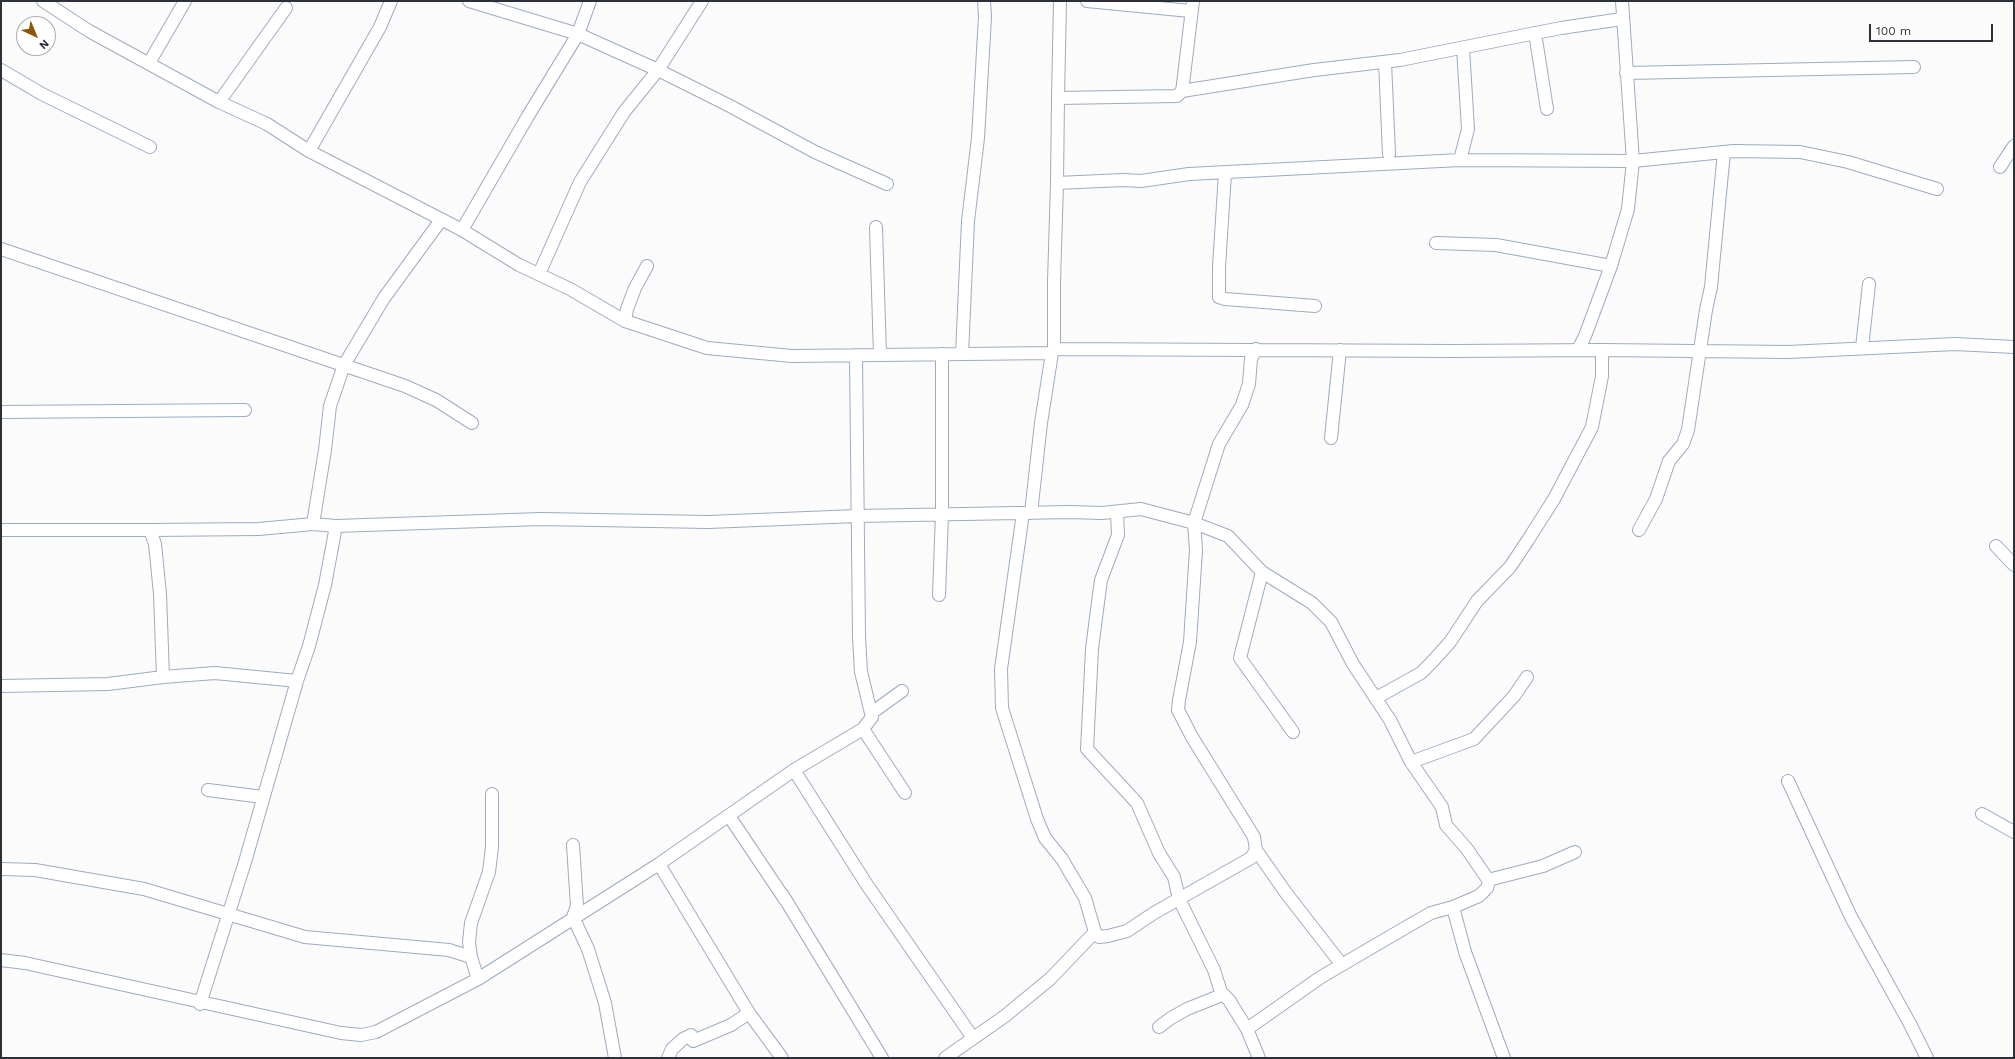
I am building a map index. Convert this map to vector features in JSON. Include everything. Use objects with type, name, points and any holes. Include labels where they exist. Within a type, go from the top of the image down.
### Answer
[{"type":"street","points":[[43,1],[89,31],[219,102],[267,124],[309,151],[462,230],[519,265],[570,289],[625,321],[707,348],[792,356],[1256,349],[1788,352],[1955,344],[2014,347]]},
{"type":"street","points":[[149,63],[185,1]]},
{"type":"street","points":[[309,151],[380,28],[391,1]]},
{"type":"street","points":[[469,1],[578,34],[658,70],[730,106],[815,152],[887,184]]},
{"type":"street","points":[[462,230],[528,116],[578,34],[590,1]]},
{"type":"street","points":[[539,274],[580,182],[624,112],[658,70],[702,1]]},
{"type":"street","points":[[962,354],[968,222],[978,138],[985,17],[984,1]]},
{"type":"street","points":[[1060,1],[1053,351],[1001,669],[1002,708],[1044,838],[1062,859],[1084,898],[1095,932],[1099,937],[1127,930],[1251,858],[1256,850]]},
{"type":"street","points":[[1087,1],[1191,6],[1182,91]]},
{"type":"street","points":[[1578,350],[1585,336],[1611,266],[1628,209],[1633,161],[1622,19],[1622,1]]},
{"type":"street","points":[[219,102],[286,8]]},
{"type":"street","points":[[1058,98],[1176,96],[1182,91],[1314,70],[1385,62],[1535,33],[1622,19]]},
{"type":"street","points":[[1535,33],[1546,108]]},
{"type":"street","points":[[1460,160],[1468,130],[1463,48]]},
{"type":"street","points":[[1385,62],[1388,154]]},
{"type":"street","points":[[1626,73],[1914,67]]},
{"type":"street","points":[[1,70],[42,94],[150,147]]},
{"type":"street","points":[[2000,167],[2014,146]]},
{"type":"street","points":[[1057,183],[1117,180],[1141,181],[1189,174],[1460,160],[1633,161],[1724,152],[1800,152],[1855,164],[1936,189]]},
{"type":"street","points":[[1639,530],[1656,499],[1669,461],[1683,444],[1688,430],[1706,310],[1712,287],[1724,152]]},
{"type":"street","points":[[1226,173],[1219,267],[1219,297],[1226,299],[1316,306]]},
{"type":"street","points":[[313,524],[325,450],[330,406],[344,365],[384,298],[441,220]]},
{"type":"street","points":[[876,227],[880,355]]},
{"type":"street","points":[[1436,243],[1496,245],[1611,266]]},
{"type":"street","points":[[20,255],[1,249],[344,365],[436,400],[472,423]]},
{"type":"street","points":[[625,321],[627,309],[634,288],[647,266]]},
{"type":"street","points":[[1862,348],[1868,284]]},
{"type":"street","points":[[1256,349],[1251,359],[1249,384],[1242,405],[1219,444],[1194,523],[1196,550],[1190,642],[1178,710],[1192,738],[1254,837],[1256,850],[1286,893],[1342,965]]},
{"type":"street","points":[[1331,438],[1340,350]]},
{"type":"street","points":[[1376,698],[1421,673],[1432,662],[1450,642],[1477,601],[1510,567],[1528,540],[1554,499],[1592,427],[1602,376],[1602,350]]},
{"type":"street","points":[[939,595],[942,514],[942,354]]},
{"type":"street","points":[[1,960],[25,963],[200,1004],[341,1033],[361,1035],[376,1032],[391,1026],[478,979],[658,864],[794,770],[863,728],[872,716],[861,672],[857,516],[856,355]]},
{"type":"street","points":[[1,412],[245,410]]},
{"type":"street","points":[[1,530],[259,529],[313,524],[336,526],[540,519],[708,522],[942,514],[1102,513],[1141,509],[1194,523],[1228,536],[1262,572],[1312,603],[1322,611],[1331,622],[1352,664],[1390,720],[1411,762],[1442,807],[1446,825],[1467,849],[1489,881]]},
{"type":"street","points":[[1117,512],[1118,535],[1101,580],[1092,649],[1087,749],[1137,803],[1159,853],[1174,877],[1179,899],[1214,970],[1222,995],[1229,1000],[1247,1029],[1259,1058]]},
{"type":"street","points":[[200,1004],[297,681],[309,646],[325,585],[336,526]]},
{"type":"street","points":[[150,530],[155,544],[159,586],[163,677]]},
{"type":"street","points":[[1996,546],[2014,565]]},
{"type":"street","points":[[1262,572],[1240,658],[1293,732]]},
{"type":"street","points":[[1,686],[108,684],[163,677],[215,673],[297,681]]},
{"type":"street","points":[[1411,762],[1474,739],[1514,696],[1526,677]]},
{"type":"street","points":[[871,711],[877,709],[902,691]]},
{"type":"street","points":[[863,728],[905,793]]},
{"type":"street","points":[[794,770],[867,885],[973,1038]]},
{"type":"street","points":[[794,770],[859,881]]},
{"type":"street","points":[[1788,781],[1851,917],[1927,1058]]},
{"type":"street","points":[[208,790],[263,797]]},
{"type":"street","points":[[478,979],[471,957],[469,942],[472,923],[489,872],[492,847],[492,794]]},
{"type":"street","points":[[1982,814],[2014,832]]},
{"type":"street","points":[[729,816],[782,894],[818,951]]},
{"type":"street","points":[[573,845],[577,906],[573,917],[588,949],[605,1003],[615,1058]]},
{"type":"street","points":[[1247,1029],[1322,977],[1430,913],[1453,907],[1479,896],[1487,888],[1488,880],[1543,866],[1575,852]]},
{"type":"street","points":[[658,864],[749,1013],[782,1058]]},
{"type":"street","points":[[1,869],[35,870],[144,889],[305,937],[449,950],[471,957]]},
{"type":"street","points":[[782,894],[882,1058]]},
{"type":"street","points":[[1453,907],[1465,952],[1504,1058]]},
{"type":"street","points":[[945,1058],[1005,1016],[1050,979],[1095,932]]},
{"type":"street","points":[[1159,1027],[1187,1009],[1222,995]]},
{"type":"street","points":[[668,1058],[672,1049],[683,1038],[692,1038],[731,1025],[749,1013]]}]
